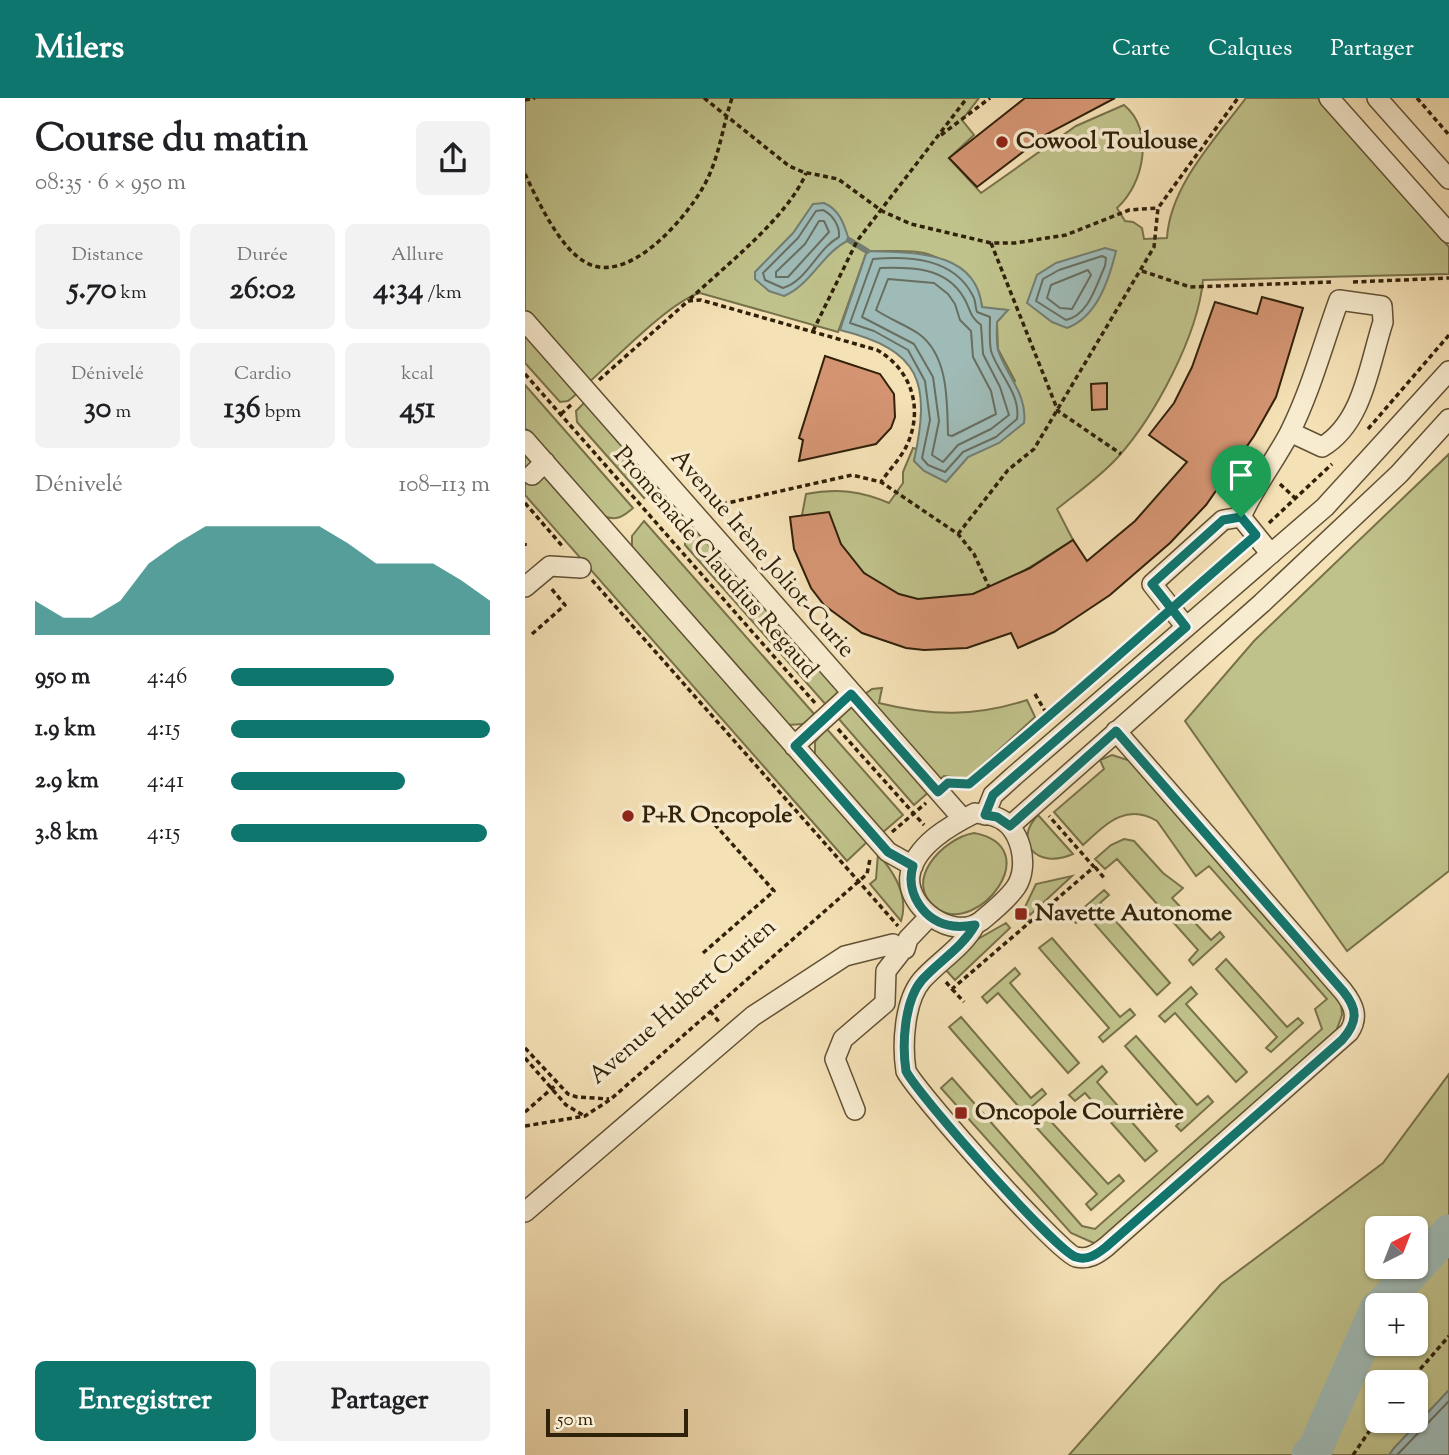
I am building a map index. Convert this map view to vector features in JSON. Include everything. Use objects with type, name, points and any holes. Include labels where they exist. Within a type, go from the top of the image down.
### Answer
[{"type":"street","points":[[1329,98],[1449,233]]},
{"type":"street","points":[[1377,98],[1449,179]]},
{"type":"street","points":[[1241,517],[1290,432],[1339,300],[1382,306],[1383,322],[1353,418],[1338,438],[1322,447],[1290,432]]},
{"type":"street","name":"Avenue Irène Joliot-Curie","points":[[525,321],[963,819]]},
{"type":"street","points":[[985,815],[993,795],[1325,507],[1449,371]]},
{"type":"street","points":[[1010,826],[1262,603],[1399,474],[1449,419]]},
{"type":"street","points":[[525,440],[538,469],[795,746],[888,852],[913,866]]},
{"type":"street","points":[[1241,517],[1271,554]]},
{"type":"street","points":[[1186,627],[1152,584],[1223,520],[1241,517]]},
{"type":"street","points":[[532,581],[550,566],[581,568]]},
{"type":"street","points":[[795,746],[851,694]]},
{"type":"street","points":[[1020,879],[1015,888],[978,923],[968,938],[918,986],[910,1007],[906,1071],[1041,1229],[1075,1257],[1087,1258],[1106,1247],[1349,1032],[1355,1019],[1350,1000],[1116,731]]},
{"type":"street","points":[[975,813],[985,815],[997,817],[1010,826],[1021,844],[1020,879],[1025,892],[1015,907],[996,925],[988,927],[978,923],[953,926],[929,917],[915,900],[909,877],[913,866],[935,837],[975,813]]},
{"type":"street","points":[[855,1110],[835,1059],[843,1039],[885,1003],[886,971],[901,945],[929,917]]},
{"type":"street","points":[[525,1212],[753,1016],[845,956],[901,945]]},
{"type":"path","points":[[525,100],[535,98]]},
{"type":"path","points":[[704,98],[727,114],[768,152],[805,173],[838,179],[882,211],[911,224],[991,243],[1015,243],[1066,235],[1129,210],[1158,208]]},
{"type":"path","points":[[525,174],[549,220],[585,262],[605,267],[624,264],[667,234],[703,189],[715,163],[732,98]]},
{"type":"path","points":[[813,331],[857,241],[967,98]]},
{"type":"path","points":[[936,139],[990,98]]},
{"type":"path","points":[[958,534],[1009,470],[1034,449],[1154,247],[1158,208],[1238,98]]},
{"type":"path","points":[[1417,98],[1449,135]]},
{"type":"path","points":[[561,414],[688,301],[782,209],[801,184],[805,173]]},
{"type":"path","points":[[991,243],[1058,411],[1121,454]]},
{"type":"path","points":[[1142,270],[1190,287],[1449,278]]},
{"type":"path","points":[[688,301],[701,300],[877,350],[900,366],[907,378],[913,409],[907,445],[881,481]]},
{"type":"path","points":[[1363,434],[1449,335]]},
{"type":"path","name":"Promenade Claudius Regaud","points":[[525,374],[935,837]]},
{"type":"path","points":[[938,792],[948,783],[969,784],[1256,535],[1335,461]]},
{"type":"path","points":[[703,511],[852,475],[881,481],[958,534],[974,554],[989,587]]},
{"type":"path","points":[[525,503],[581,568]]},
{"type":"path","name":"Avenue Hubert Curien","points":[[525,1126],[585,1116],[611,1099],[858,882],[581,568]]},
{"type":"path","points":[[532,581],[565,605],[532,634]]},
{"type":"path","points":[[1035,694],[1048,716]]},
{"type":"path","points":[[703,953],[774,891],[710,819]]},
{"type":"path","points":[[1094,867],[1105,879]]},
{"type":"path","points":[[1015,907],[1030,922]]},
{"type":"path","points":[[953,989],[964,1002]]},
{"type":"path","points":[[525,1048],[557,1084],[577,1097],[611,1099]]},
{"type":"path","points":[[525,1058],[566,1105],[585,1116]]},
{"type":"path","points":[[525,1112],[557,1084]]},
{"type":"path","points":[[1419,1370],[1449,1336]]},
{"type":"path","points":[[1353,1455],[1368,1433]]},
{"type":"green space","points":[[525,98],[979,98],[962,120],[974,135],[949,158],[981,193],[1076,126],[1124,105],[1140,128],[1142,157],[1134,185],[1117,208],[1125,221],[1133,222],[1142,228],[1144,239],[1167,238],[1176,200],[1185,181],[1246,98],[1318,98],[1449,247],[1449,274],[1203,280],[1193,325],[1184,349],[1146,420],[1111,464],[1057,509],[1073,540],[1034,565],[990,588],[944,600],[921,600],[884,587],[847,559],[802,515],[806,494],[849,492],[889,503],[903,483],[903,472],[913,448],[917,449],[914,461],[946,482],[968,457],[1015,381],[998,349],[997,322],[1007,310],[982,308],[976,289],[962,273],[934,256],[910,251],[867,251],[838,332],[700,293],[688,298],[658,320],[586,385],[525,315]]},
{"type":"green space","points":[[525,331],[579,392],[568,401],[560,402],[525,363]]},
{"type":"green space","points":[[525,385],[633,508],[616,518],[603,516],[525,428]]},
{"type":"green space","points":[[586,401],[660,484],[644,498],[577,422],[576,411]]},
{"type":"green space","points":[[525,453],[867,842],[847,861],[525,495]]},
{"type":"green space","points":[[1449,454],[1449,871],[1347,951],[1185,721],[1254,641]]},
{"type":"green space","points":[[644,521],[815,715],[804,724],[787,725],[632,549],[632,536]]},
{"type":"green space","points":[[696,525],[842,692],[827,706],[685,545],[685,536]]},
{"type":"green space","points":[[882,688],[879,703],[898,707],[953,713],[1008,706],[1027,700],[1035,717],[967,779],[944,776],[936,782],[861,697],[872,689]]},
{"type":"green space","points":[[853,704],[930,791],[914,805],[838,718]]},
{"type":"green space","points":[[826,728],[903,815],[882,833],[815,758],[815,742]]},
{"type":"green space","points":[[1112,755],[1131,761],[1341,1002],[1342,1015],[1334,1037],[1096,1244],[1071,1233],[941,1088],[952,1078],[1082,1226],[1095,1229],[1322,1029],[1315,1009],[1327,999],[1209,866],[1196,876],[1157,821],[1146,816],[1126,815],[1099,830],[1083,845],[1054,812],[1104,769],[1100,760]]},
{"type":"green space","points":[[1038,815],[1073,854],[1049,858],[1032,851],[1027,835]]},
{"type":"green space","points":[[974,833],[995,841],[1005,855],[1006,870],[999,886],[986,901],[971,910],[954,914],[938,909],[927,898],[923,887],[930,863],[950,843]]},
{"type":"green space","points":[[1124,839],[1134,841],[1163,873],[1183,888],[1172,898],[1211,940],[1220,932],[1224,937],[1193,965],[1189,960],[1198,950],[1117,859],[1105,869],[1095,859],[1111,845]]},
{"type":"green space","points":[[878,854],[899,885],[903,903],[901,921],[870,884],[876,879]]},
{"type":"green space","points":[[1072,876],[1030,915],[1025,907],[1036,884]]},
{"type":"green space","points":[[1104,890],[1109,895],[1100,903],[1170,983],[1157,995],[1087,915],[1076,923],[1072,918]]},
{"type":"green space","points":[[1006,923],[1010,928],[955,980],[945,969],[978,939]]},
{"type":"green space","points":[[1052,938],[1120,1017],[1130,1009],[1135,1015],[1103,1042],[1099,1037],[1109,1028],[1039,948]]},
{"type":"green space","points":[[1226,959],[1287,1027],[1298,1018],[1303,1023],[1271,1052],[1266,1048],[1277,1037],[1216,969]]},
{"type":"green space","points":[[1015,968],[1020,974],[1010,983],[1079,1063],[1068,1073],[998,993],[987,1003],[982,997]]},
{"type":"green space","points":[[1191,987],[1197,994],[1186,1004],[1247,1072],[1236,1082],[1175,1013],[1165,1022],[1159,1016]]},
{"type":"green space","points":[[961,1017],[1031,1098],[1042,1089],[1046,1094],[1014,1122],[1009,1117],[1019,1107],[949,1027]]},
{"type":"green space","points":[[1136,1036],[1197,1105],[1208,1096],[1213,1102],[1181,1131],[1176,1126],[1186,1116],[1125,1046]]},
{"type":"green space","points":[[1102,1066],[1107,1072],[1097,1082],[1157,1151],[1145,1161],[1085,1093],[1075,1101],[1069,1095]]},
{"type":"green space","points":[[1449,1074],[1449,1455],[1069,1455],[1221,1284],[1383,1163]]},
{"type":"green space","points":[[1046,1116],[1108,1184],[1119,1175],[1124,1181],[1091,1210],[1086,1204],[1097,1194],[1035,1126]]},
{"type":"water","points":[[824,203],[838,214],[849,240],[831,253],[793,291],[784,296],[769,291],[755,279],[755,272],[793,233],[813,204]]},
{"type":"water","points":[[1105,248],[1116,251],[1110,274],[1094,306],[1077,323],[1067,328],[1052,322],[1027,303],[1037,275],[1056,263]]},
{"type":"water","points":[[867,251],[921,254],[955,264],[968,274],[977,288],[982,307],[1008,310],[997,322],[997,347],[1020,394],[1024,423],[999,443],[968,457],[946,482],[924,471],[914,461],[921,410],[914,373],[903,359],[888,348],[840,330]]},
{"type":"water","points":[[1449,1390],[1449,1455],[1389,1455],[1408,1433],[1428,1433],[1428,1412]]},
{"type":"building","name":"Cowool Toulouse","points":[[1025,98],[1115,98],[1045,135],[977,187],[949,158]]},
{"type":"building","points":[[1262,297],[1303,308],[1276,397],[1254,436],[1206,505],[1170,543],[1110,595],[1054,632],[1018,648],[1011,633],[967,648],[906,648],[862,633],[824,605],[811,588],[794,549],[790,517],[829,512],[841,544],[864,573],[899,594],[918,599],[973,594],[1030,568],[1073,540],[1087,561],[1135,521],[1187,462],[1149,435],[1174,403],[1192,367],[1215,302],[1257,314]]},
{"type":"building","points":[[825,356],[880,374],[894,394],[895,417],[891,428],[876,444],[799,461],[803,440],[799,438]]},
{"type":"building","points":[[1107,383],[1107,409],[1092,410],[1091,384]]},
{"type":"waterway","points":[[849,240],[867,251]]},
{"type":"waterway","points":[[1393,1293],[1449,1232]]},
{"type":"waterway","points":[[1309,1455],[1316,1447],[1365,1336]]},
{"type":"place","name":"Cowool Toulouse","points":[[1002,142]]},
{"type":"place","name":"P+R Oncopole","points":[[628,816]]},
{"type":"place","name":"Navette Autonome","points":[[1021,914]]},
{"type":"place","name":"Oncopole Courrière","points":[[961,1113]]},
{"type":"route","points":[[1241,517],[1223,520],[1152,584],[1172,608],[1186,627],[993,795],[985,815],[997,817],[1010,826],[1116,731],[1343,991],[1355,1011],[1354,1025],[1342,1040],[1106,1247],[1087,1258],[1075,1257],[1062,1250],[1041,1229],[906,1071],[910,1007],[918,986],[968,938],[975,925],[953,926],[929,917],[915,900],[909,877],[913,866],[888,852],[795,746],[851,694],[938,792],[948,783],[969,784],[999,759],[1172,608],[1214,571],[1256,535],[1241,517]]}]
